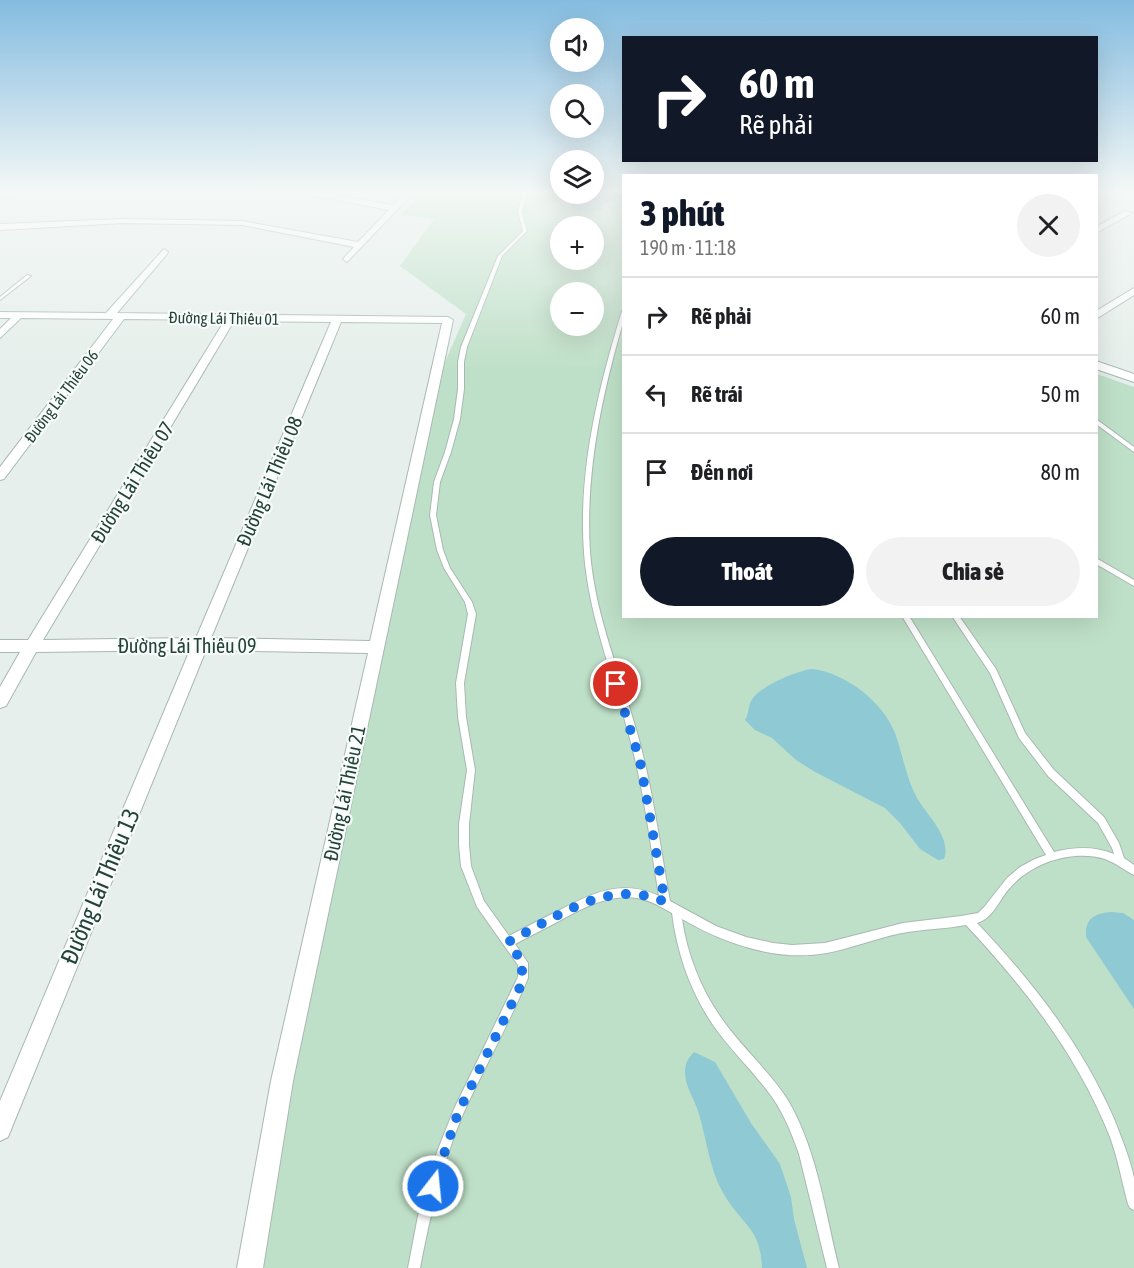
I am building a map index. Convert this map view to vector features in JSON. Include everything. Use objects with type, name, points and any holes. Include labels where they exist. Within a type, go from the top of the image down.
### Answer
[{"type":"street","points":[[347,258],[354,250]]},
{"type":"street","name":"Đường Lái Thiêu 06","points":[[0,476],[164,252]]},
{"type":"street","points":[[1098,315],[1134,291]]},
{"type":"street","name":"Đường Lái Thiêu 01","points":[[0,315],[448,320]]},
{"type":"street","points":[[0,335],[19,315]]},
{"type":"street","name":"Đường Lái Thiêu 07","points":[[0,701],[31,646],[203,368],[231,318]]},
{"type":"street","name":"Đường Lái Thiêu 08","points":[[201,644],[337,319]]},
{"type":"street","name":"Đường Lái Thiêu 21","points":[[250,1268],[282,1081],[448,320]]},
{"type":"street","points":[[1098,366],[1134,378]]},
{"type":"street","name":"Đường Lái Thiêu 09","points":[[0,646],[201,644],[375,647]]},
{"type":"street","name":"Đường Lái Thiêu 13","points":[[0,1130],[76,941],[201,644]]},
{"type":"lane","points":[[414,1268],[424,1216],[443,1152],[458,1113],[523,978],[523,963],[480,904],[466,866],[464,824],[471,770],[462,717],[460,683],[472,614],[468,602],[454,582],[443,559],[435,533],[433,515],[436,482],[448,452],[457,419],[462,356],[500,256],[506,250]]},
{"type":"lane","points":[[0,299],[29,276]]},
{"type":"lane","points":[[622,318],[607,377],[588,476],[587,554],[602,637],[640,761],[665,902]]},
{"type":"lane","points":[[1098,423],[1134,450]]},
{"type":"lane","points":[[1098,561],[1134,583]]},
{"type":"lane","points":[[906,618],[1052,856]]},
{"type":"lane","points":[[956,618],[993,671],[1022,735],[1051,773],[1101,820],[1116,846],[1120,859]]},
{"type":"lane","points":[[508,942],[602,896],[629,893],[643,894],[665,902],[726,936],[774,948],[799,951],[841,947],[901,928],[968,920],[987,912],[1007,884],[1021,872],[1052,856],[1086,851],[1103,853],[1120,859],[1134,870]]},
{"type":"lane","points":[[676,909],[684,955],[704,1001],[729,1037],[761,1071],[792,1119],[806,1158],[821,1227],[833,1268]]},
{"type":"lane","points":[[968,920],[1000,953],[1037,999],[1088,1078],[1116,1136],[1134,1204]]},
{"type":"green space","points":[[411,250],[550,250],[550,270],[604,270],[604,250],[622,250],[622,618],[1098,618],[1098,374],[1134,387],[1134,1268],[262,1268],[292,1079],[445,362],[466,314],[400,266]]},
{"type":"water","points":[[811,669],[824,671],[849,682],[882,710],[895,733],[913,790],[942,835],[946,851],[944,859],[938,860],[920,849],[885,808],[815,772],[796,760],[772,738],[755,730],[745,720],[755,695],[787,676]]},
{"type":"water","points":[[1110,912],[1123,913],[1134,920],[1134,1009],[1086,937],[1087,926],[1091,918]]},
{"type":"water","points":[[694,1052],[715,1062],[751,1123],[780,1164],[791,1197],[794,1219],[807,1268],[762,1268],[761,1255],[754,1235],[725,1196],[712,1165],[698,1111],[685,1077],[686,1063]]},
{"type":"route","points":[[433,1186],[458,1113],[523,978],[523,963],[508,942],[589,900],[602,896],[615,893],[643,894],[665,902],[640,761],[616,684]]}]
